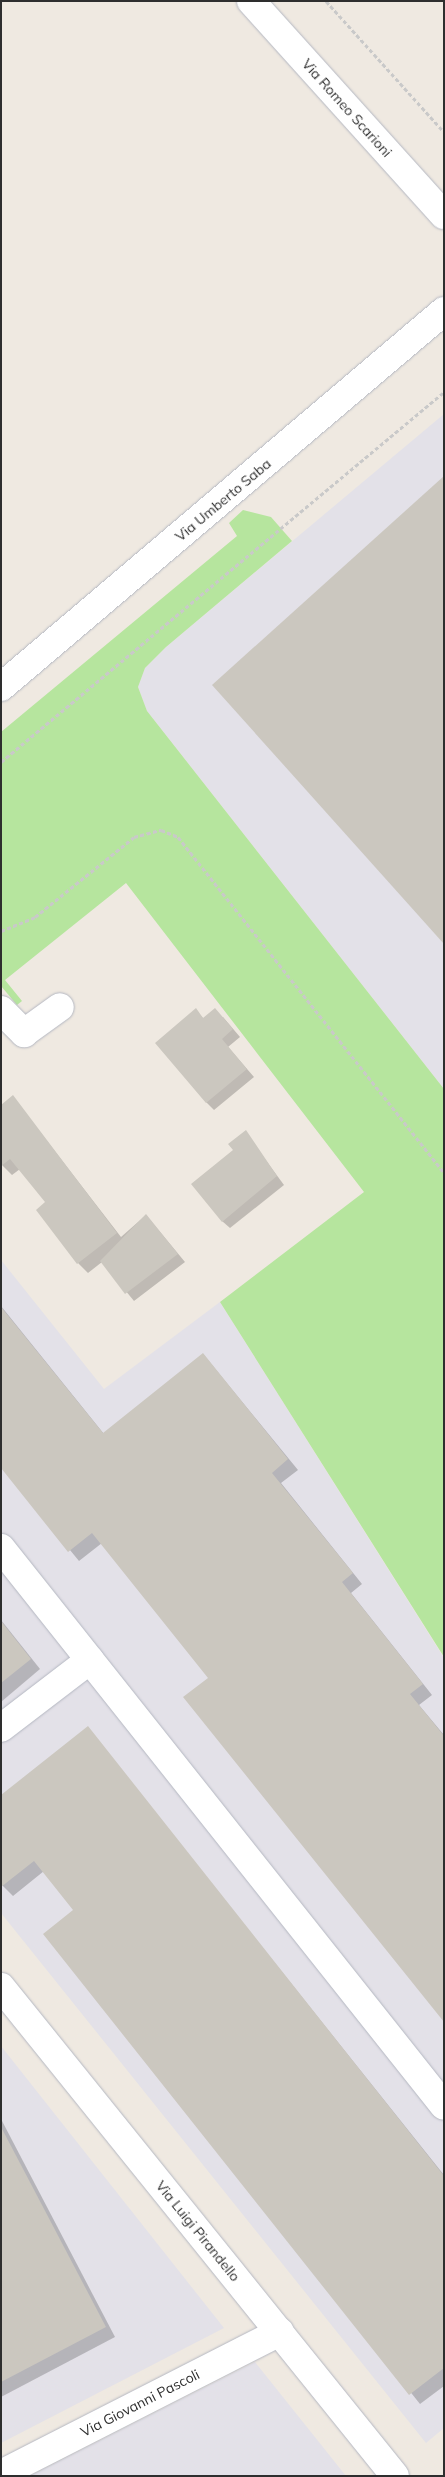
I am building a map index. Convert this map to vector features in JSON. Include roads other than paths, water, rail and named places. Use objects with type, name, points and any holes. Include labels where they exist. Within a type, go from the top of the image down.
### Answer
[{"type":"street","name":"Via Romeo Scarioni","points":[[251,1],[444,215]]},
{"type":"street","name":"Via Umberto Saba","points":[[1,687],[444,311]]},
{"type":"street","points":[[1,1010],[24,1033],[60,1007]]},
{"type":"street","points":[[1,1548],[444,2106]]},
{"type":"street","points":[[1,1728],[90,1660]]},
{"type":"street","name":"Via Luigi Pirandello","points":[[1,1987],[395,2476]]},
{"type":"street","name":"Via Giovanni Pascoli","points":[[1,2474],[280,2332]]}]
